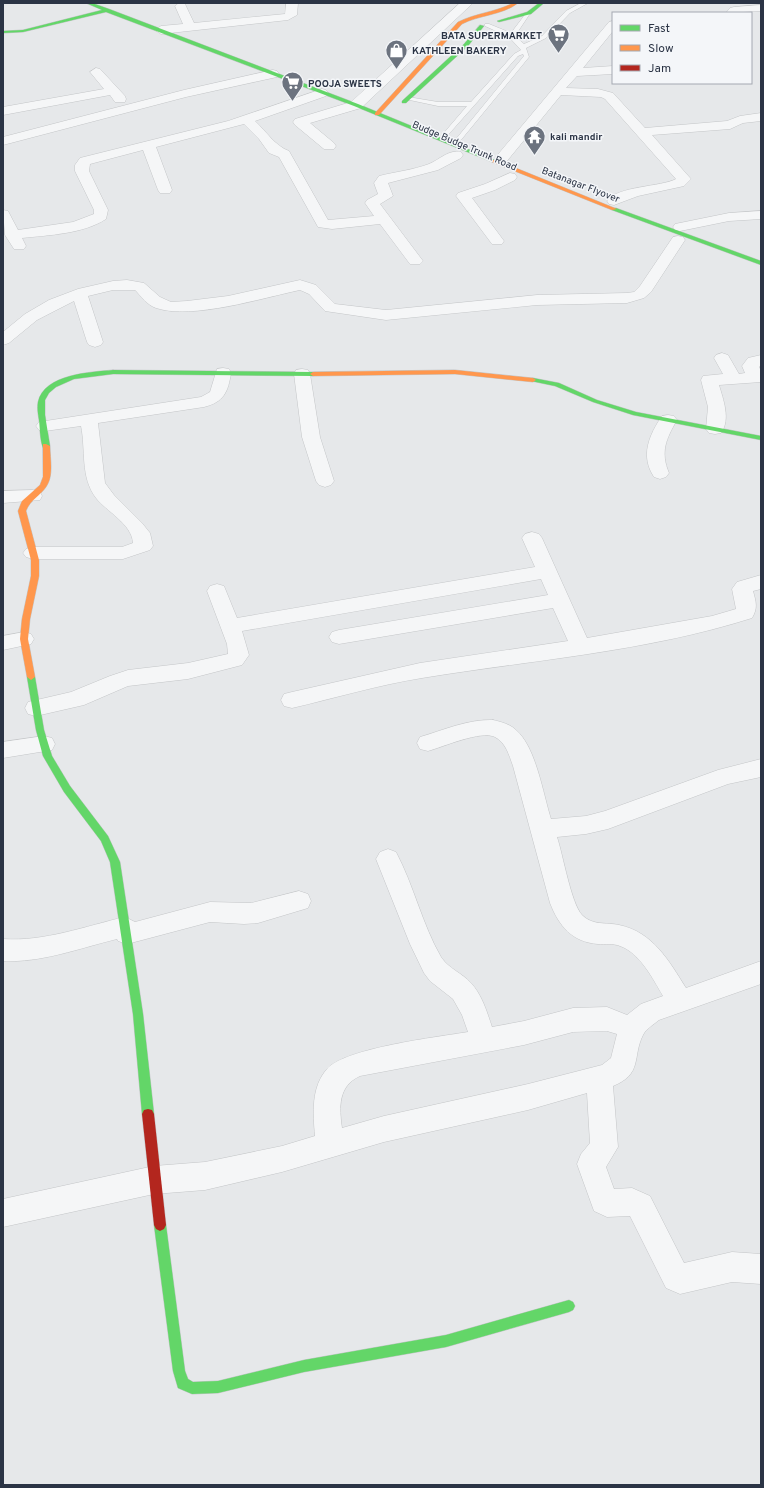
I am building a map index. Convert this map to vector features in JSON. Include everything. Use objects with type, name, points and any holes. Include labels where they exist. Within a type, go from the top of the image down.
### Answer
[{"type":"street","points":[[88,3],[378,114],[395,122]]},
{"type":"street","points":[[160,30],[288,17],[291,15],[292,3]]},
{"type":"street","points":[[329,146],[300,122],[356,106],[467,3]]},
{"type":"street","points":[[378,114],[460,23],[472,15],[507,9],[516,3]]},
{"type":"street","points":[[468,18],[473,24],[484,25],[530,13],[542,3]]},
{"type":"street","points":[[181,6],[190,27]]},
{"type":"street","points":[[733,12],[734,10],[761,8]]},
{"type":"street","points":[[3,32],[22,31],[107,10]]},
{"type":"street","points":[[481,14],[494,16],[497,18],[497,22]]},
{"type":"street","points":[[378,114],[398,106],[408,99],[466,45],[484,25]]},
{"type":"street","points":[[502,158],[612,25]]},
{"type":"street","points":[[573,72],[612,70]]},
{"type":"street","points":[[96,72],[112,91],[131,109]]},
{"type":"street","points":[[3,141],[131,109],[189,92],[273,74]]},
{"type":"street","points":[[558,90],[570,94],[606,94],[643,132],[684,179],[680,183],[638,192],[614,201]]},
{"type":"street","points":[[3,111],[112,91]]},
{"type":"street","points":[[3,214],[15,240],[77,226],[98,219],[101,216],[101,210],[82,171],[82,165],[85,161],[247,120],[322,93]]},
{"type":"street","points":[[643,132],[730,125],[740,120],[761,117]]},
{"type":"street","points":[[247,120],[264,136],[274,150],[284,154],[323,224],[332,225],[383,219]]},
{"type":"street","name":"Budge Budge Trunk Road","points":[[395,122],[423,125],[502,158],[614,201],[680,236],[761,271]]},
{"type":"street","name":"Budge Budge Trunk Road","points":[[395,122],[406,134],[510,177],[680,236],[695,231],[761,256]]},
{"type":"street","name":"Batanagar Flyover","points":[[395,122],[585,198],[761,264]]},
{"type":"street","points":[[148,145],[165,190]]},
{"type":"street","points":[[415,261],[372,204],[386,196],[381,181],[433,167],[456,155]]},
{"type":"street","points":[[497,241],[462,196],[490,187],[510,177]]},
{"type":"street","points":[[3,340],[13,330],[32,316],[80,294],[103,287],[139,286],[152,299],[161,305],[182,307],[306,285],[313,288],[326,305],[331,308],[386,315],[530,300],[627,298],[639,295],[646,289],[680,236],[729,217],[761,215]]},
{"type":"street","points":[[80,294],[95,342]]},
{"type":"street","points":[[722,358],[733,378]]},
{"type":"street","points":[[716,429],[717,407],[709,380],[756,378],[750,366],[754,362],[761,360]]},
{"type":"street","points":[[569,1306],[446,1341],[304,1366],[218,1387],[192,1388],[183,1383],[179,1371],[154,1180],[138,1014],[115,862],[105,839],[67,789],[48,756],[40,730],[24,640],[26,619],[35,576],[33,553],[22,511],[25,502],[43,486],[47,477],[45,426],[42,401],[46,391],[55,384],[85,375],[113,372],[302,374],[454,372],[557,384],[610,406],[635,414],[761,438]]},
{"type":"street","points":[[45,426],[214,399],[219,393],[223,373]]},
{"type":"street","points":[[302,374],[311,437],[325,481]]},
{"type":"street","points":[[33,553],[123,553],[143,546],[144,542],[139,531],[106,499],[97,485],[93,473],[94,458],[88,419]]},
{"type":"street","points":[[652,466],[655,445],[668,420]]},
{"type":"street","points":[[3,497],[33,496]]},
{"type":"street","points":[[532,538],[581,647]]},
{"type":"street","points":[[230,626],[548,571]]},
{"type":"street","points":[[292,700],[420,671],[581,647],[705,624],[741,615],[747,610],[742,589],[761,582]]},
{"type":"street","points":[[36,708],[76,700],[106,685],[128,678],[188,671],[235,660],[239,655],[217,591]]},
{"type":"street","points":[[339,637],[561,600]]},
{"type":"street","points":[[3,643],[24,640]]},
{"type":"street","points":[[428,743],[480,729],[493,728],[502,731],[509,737],[518,752],[542,829],[564,908],[573,923],[585,931],[626,937],[639,945],[652,958],[680,1002]]},
{"type":"street","points":[[3,750],[44,744]]},
{"type":"street","points":[[542,829],[586,825],[608,820],[726,776],[761,768]]},
{"type":"street","points":[[388,859],[422,944],[433,965],[439,973],[462,991],[474,1011],[483,1039]]},
{"type":"street","points":[[3,950],[8,951],[27,949],[220,910],[243,914],[254,913],[299,902]]},
{"type":"street","points":[[3,1213],[154,1180],[205,1176],[225,1172],[282,1159],[384,1129],[528,1098],[609,1075],[623,1066],[631,1028],[639,1019],[650,1012],[746,979],[761,972]]},
{"type":"street","points":[[330,1145],[327,1099],[330,1086],[344,1070],[362,1063],[483,1039],[524,1033],[573,1020],[594,1018],[606,1019],[631,1028]]},
{"type":"street","points":[[599,1077],[604,1147],[599,1156],[592,1161],[591,1164],[604,1201],[607,1203],[632,1202],[640,1206],[676,1278],[680,1279],[732,1267],[761,1269]]},
{"type":"lane","points":[[446,134],[516,55],[524,48],[544,37],[568,12],[585,3]]},
{"type":"lane","points":[[513,35],[519,25],[530,13]]},
{"type":"lane","points":[[458,139],[527,56],[524,48],[513,35],[484,25]]},
{"type":"lane","points":[[408,99],[438,104],[473,104]]},
{"type":"traffic: fast","points":[[88,3],[356,105],[494,161]]},
{"type":"traffic: fast","points":[[499,21],[529,13],[542,3]]},
{"type":"traffic: fast","points":[[3,32],[23,31],[107,10]]},
{"type":"traffic: fast","points":[[404,102],[466,45],[482,26]]},
{"type":"traffic: fast","points":[[614,209],[761,263]]},
{"type":"traffic: fast","points":[[46,446],[41,404],[46,392],[62,381],[84,375],[113,372],[313,374]]},
{"type":"traffic: fast","points":[[533,380],[557,384],[595,401],[635,414],[761,438]]},
{"type":"traffic: fast","points":[[31,677],[40,730],[48,756],[67,789],[105,839],[115,862],[138,1014],[148,1114]]},
{"type":"traffic: fast","points":[[160,1225],[179,1371],[183,1383],[192,1388],[218,1387],[304,1366],[446,1341],[569,1306]]},
{"type":"traffic: slow","points":[[377,114],[460,23],[467,19],[503,9],[516,3]]},
{"type":"traffic: slow","points":[[494,161],[614,209]]},
{"type":"traffic: slow","points":[[313,374],[455,372],[533,380]]},
{"type":"traffic: slow","points":[[31,677],[24,639],[26,619],[35,576],[35,560],[22,511],[25,503],[43,486],[47,477],[46,446]]},
{"type":"traffic: jam","points":[[148,1114],[160,1225]]},
{"type":"place","name":"BATA SUPERMARKET","points":[[558,54]]},
{"type":"place","name":"KATHLEEN BAKERY","points":[[396,70]]},
{"type":"place","name":"POOJA SWEETS","points":[[293,102]]},
{"type":"place","name":"kali mandir","points":[[534,156]]}]
